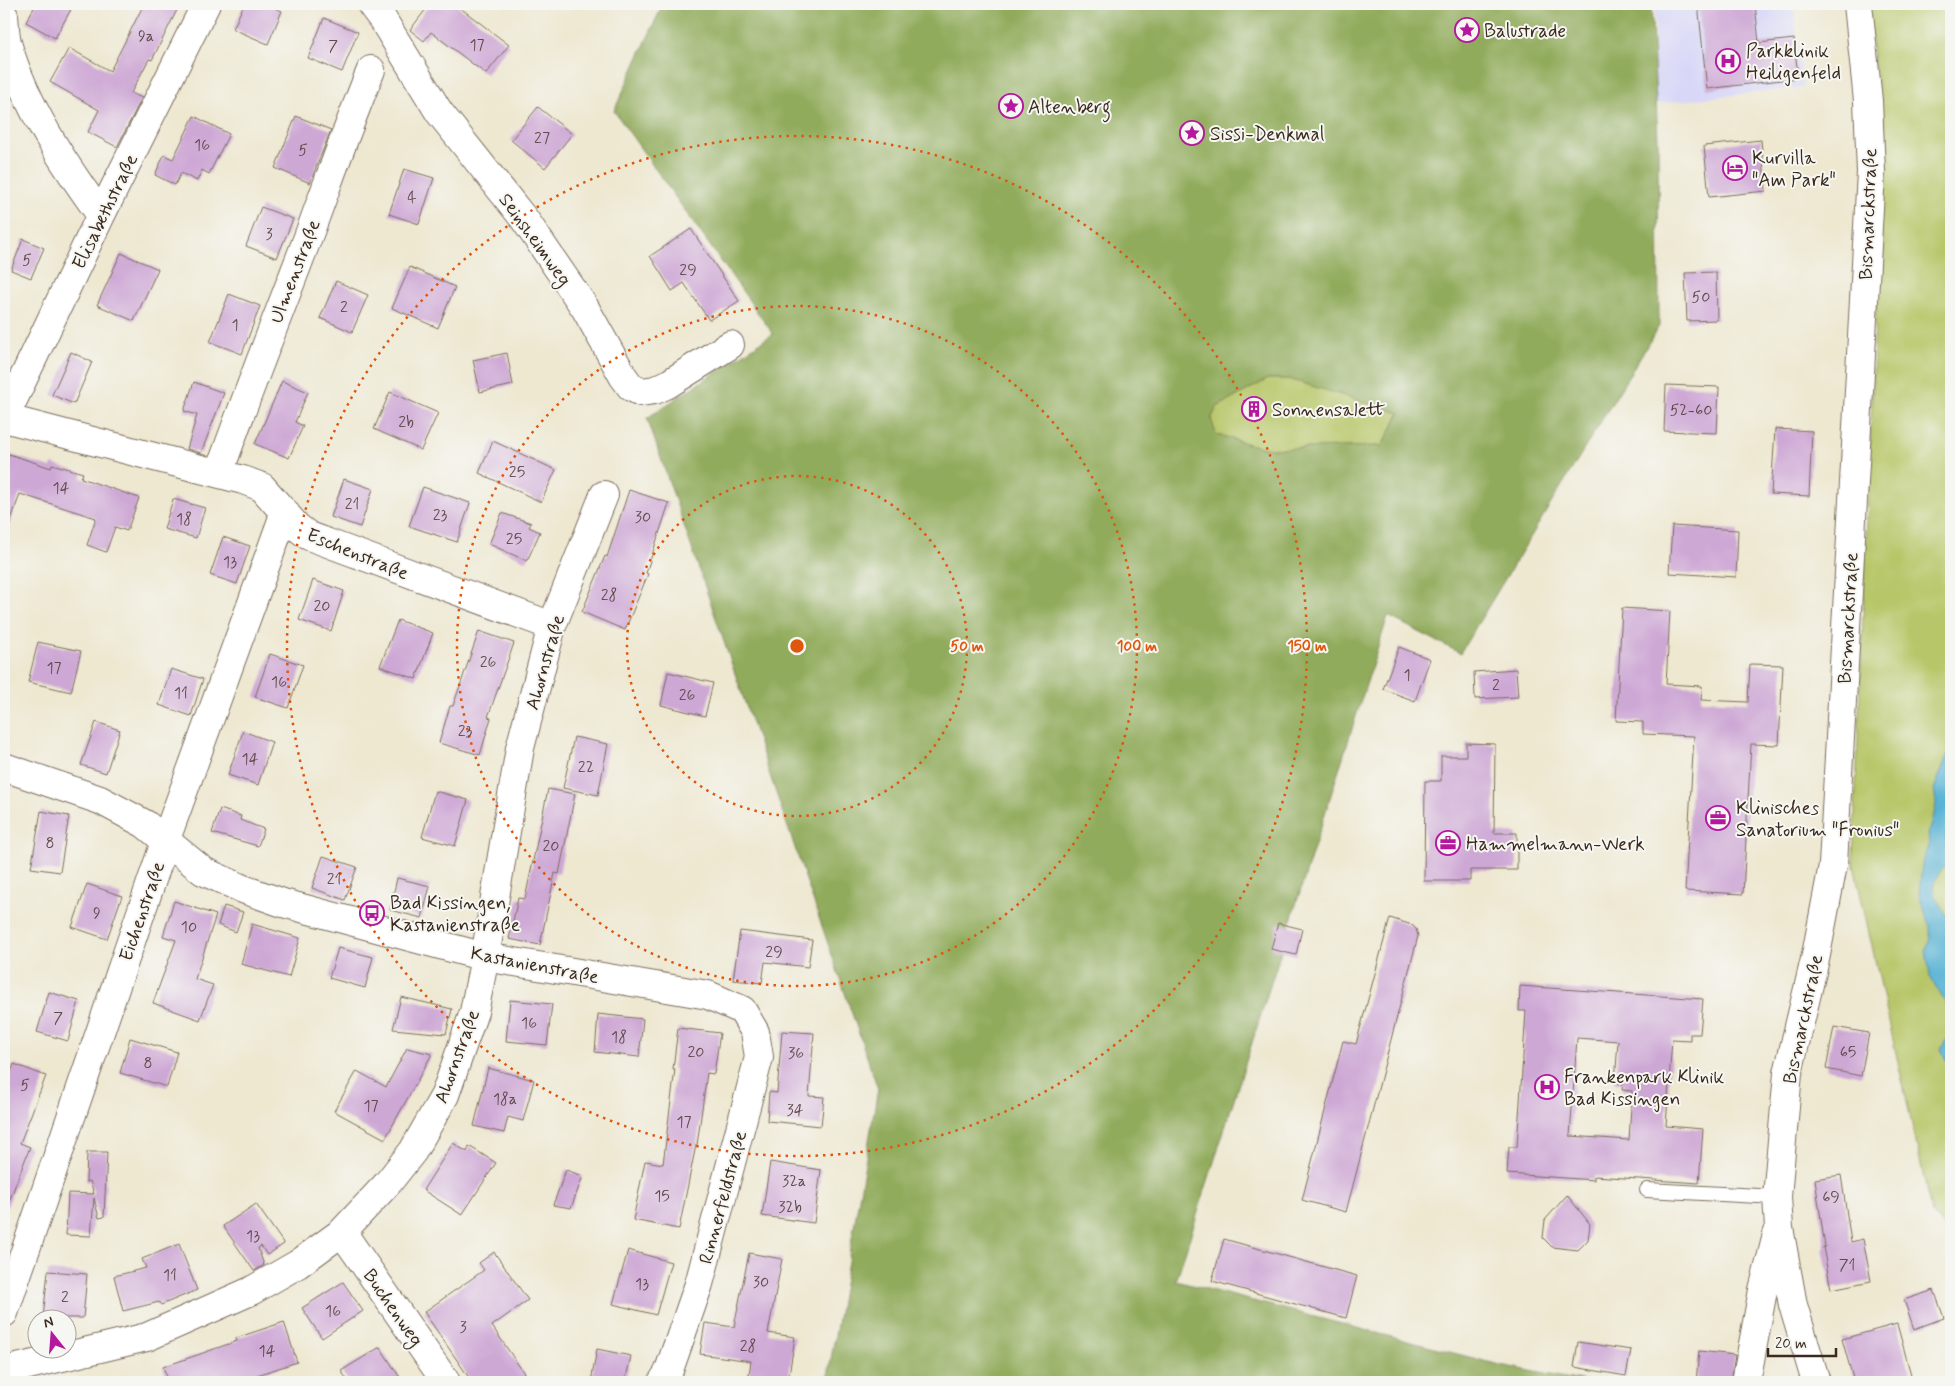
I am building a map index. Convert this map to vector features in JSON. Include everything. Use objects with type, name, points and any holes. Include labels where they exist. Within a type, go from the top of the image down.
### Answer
[{"type":"street","name":"Elisabethstraße","points":[[4,419],[101,215],[206,4]]},
{"type":"street","name":"Seinsheimweg","points":[[371,4],[383,20],[439,112],[542,244],[585,308],[623,376],[632,387],[641,392],[655,390],[668,384],[730,345]]},
{"type":"street","name":"Bismarckstraße","points":[[1816,1382],[1793,1305],[1779,1228],[1777,1198],[1788,1072],[1816,955],[1833,865],[1871,172],[1868,101],[1858,4]]},
{"type":"street","points":[[4,16],[7,42],[30,101],[70,172],[101,215]]},
{"type":"street","name":"Ulmenstraße","points":[[219,473],[344,136],[371,70]]},
{"type":"street","name":"Eschenstraße","points":[[4,419],[219,473],[262,487],[286,512],[297,527],[309,536],[552,626]]},
{"type":"street","name":"Ahornstraße","points":[[4,1371],[148,1337],[251,1291],[298,1264],[342,1232],[381,1190],[413,1151],[445,1094],[474,1012],[520,748],[552,626],[604,495]]},
{"type":"street","name":"Eichenstraße","points":[[4,1313],[165,842],[286,512]]},
{"type":"street","name":"Kastanienstraße","points":[[4,767],[100,800],[145,824],[203,872],[283,903],[485,957],[708,995],[742,1010]]},
{"type":"street","name":"Rinnerfeldstraße","points":[[662,1382],[668,1373],[699,1284],[759,1057],[755,1032],[742,1010]]},
{"type":"street","name":"Bismarckstraße","points":[[1746,1382],[1763,1290],[1779,1228]]},
{"type":"street","name":"Buchenweg","points":[[342,1232],[446,1382]]},
{"type":"street","points":[[4,1376],[9,1382]]},
{"type":"lane","points":[[1647,1190],[1777,1198]]},
{"type":"shaded area","name":"Parkklinik Heiligenfeld","points":[[1655,4],[1793,4],[1803,87],[1654,104]]},
{"type":"green space","points":[[663,4],[1651,4],[1658,140],[1659,326],[1460,653],[1388,616],[1176,1281],[1500,1365],[1586,1382],[827,1382],[878,1089],[647,418],[773,334],[614,111]],"holes":[[[1268,379],[1289,379],[1400,413],[1382,446],[1270,449],[1216,434],[1211,419],[1217,407]]]},
{"type":"green space","points":[[1866,4],[1951,4],[1951,1235],[1932,1214],[1853,861],[1883,130]]},
{"type":"green space","points":[[1268,379],[1289,379],[1400,412],[1382,446],[1270,449],[1216,434],[1211,419],[1217,407]]},
{"type":"water","points":[[1951,746],[1951,821],[1946,837],[1949,862],[1939,874],[1934,883],[1933,890],[1944,910],[1951,930],[1948,970],[1951,973],[1951,1071],[1941,1049],[1949,1033],[1949,1019],[1945,1002],[1930,977],[1926,950],[1930,938],[1930,926],[1919,895],[1922,863],[1929,843],[1928,834],[1936,803],[1934,789]]},
{"type":"building","points":[[36,4],[74,4],[55,38],[26,22]]},
{"type":"building","points":[[144,4],[180,4],[152,60],[149,59],[131,93],[142,98],[117,147],[88,132],[99,110],[50,82],[69,48],[110,71]]},
{"type":"building","points":[[244,4],[264,4],[282,11],[268,44],[233,29]]},
{"type":"building","points":[[430,4],[455,4],[509,45],[486,74],[431,32],[424,41],[410,30]]},
{"type":"building","points":[[1698,4],[1755,4],[1759,43],[1794,39],[1798,78],[1707,89]]},
{"type":"building","points":[[324,18],[358,32],[342,72],[308,58]]},
{"type":"building","points":[[538,107],[572,134],[545,168],[511,140]]},
{"type":"building","points":[[194,116],[229,134],[209,174],[202,170],[197,181],[181,173],[175,185],[155,175],[164,155],[173,159]]},
{"type":"building","points":[[296,116],[331,130],[310,183],[275,168]]},
{"type":"building","name":"Kurvilla \"Am Park\"","points":[[1761,140],[1766,191],[1709,197],[1704,146]]},
{"type":"building","points":[[404,169],[434,178],[419,224],[389,214]]},
{"type":"building","points":[[261,207],[293,219],[277,258],[246,246]]},
{"type":"building","points":[[691,229],[739,301],[709,320],[684,283],[672,291],[650,256]]},
{"type":"building","points":[[23,239],[44,248],[31,278],[11,270]]},
{"type":"building","points":[[121,253],[158,269],[134,321],[97,305]]},
{"type":"building","points":[[410,267],[455,287],[438,328],[392,308]]},
{"type":"building","points":[[1716,272],[1717,320],[1687,321],[1685,273]]},
{"type":"building","points":[[336,281],[368,295],[352,332],[320,318]]},
{"type":"building","points":[[229,294],[260,306],[242,354],[210,342]]},
{"type":"building","points":[[71,352],[92,362],[74,404],[52,395]]},
{"type":"building","points":[[507,353],[513,385],[480,392],[473,360]]},
{"type":"building","points":[[282,381],[308,392],[295,422],[303,426],[289,458],[255,444]]},
{"type":"building","points":[[194,382],[224,393],[201,453],[187,449],[197,415],[184,411]]},
{"type":"building","points":[[1666,385],[1719,387],[1717,433],[1664,431]]},
{"type":"building","points":[[390,392],[438,413],[421,450],[374,429]]},
{"type":"building","name":"Sonnensalett","points":[[1254,399],[1261,402],[1264,409],[1261,416],[1254,419],[1247,416],[1244,409],[1247,402]]},
{"type":"building","points":[[1775,429],[1812,431],[1809,496],[1771,494]]},
{"type":"building","points":[[493,441],[556,470],[541,502],[479,473]]},
{"type":"building","points":[[9,454],[51,468],[52,464],[83,473],[81,478],[139,498],[127,531],[115,527],[106,552],[87,545],[96,518],[20,494],[6,534],[4,533],[4,469]]},
{"type":"building","points":[[344,479],[373,489],[360,527],[331,517]]},
{"type":"building","points":[[423,487],[470,503],[457,542],[409,526]]},
{"type":"building","points":[[629,490],[669,503],[646,573],[648,574],[625,630],[582,612],[605,556],[607,557]]},
{"type":"building","points":[[173,499],[205,508],[196,538],[164,529]]},
{"type":"building","points":[[502,513],[531,523],[529,527],[540,532],[527,561],[489,544]]},
{"type":"building","points":[[1672,526],[1738,530],[1736,577],[1669,573]]},
{"type":"building","points":[[223,537],[250,546],[237,584],[210,575]]},
{"type":"building","points":[[313,580],[344,591],[331,631],[299,620]]},
{"type":"building","name":"Klinisches Sanatorium \"Fronius\"","points":[[1622,608],[1670,611],[1666,684],[1702,686],[1701,700],[1748,702],[1750,664],[1783,665],[1779,745],[1751,744],[1743,894],[1685,891],[1694,736],[1643,734],[1643,722],[1616,721]]},
{"type":"building","points":[[398,620],[433,633],[416,679],[380,666]]},
{"type":"building","points":[[479,631],[514,643],[488,717],[491,718],[480,755],[439,743],[450,706],[453,706]]},
{"type":"building","points":[[38,642],[81,651],[71,692],[28,682]]},
{"type":"building","points":[[1399,647],[1430,659],[1415,701],[1383,689]]},
{"type":"building","points":[[270,654],[303,665],[288,708],[255,697]]},
{"type":"building","points":[[171,669],[203,679],[191,716],[159,705]]},
{"type":"building","points":[[1516,669],[1518,697],[1475,699],[1474,672]]},
{"type":"building","points":[[668,672],[713,683],[705,716],[661,705]]},
{"type":"building","points":[[96,722],[120,730],[106,773],[81,765]]},
{"type":"building","points":[[243,731],[272,742],[258,785],[228,775]]},
{"type":"building","points":[[574,737],[608,744],[598,795],[563,788]]},
{"type":"building","points":[[1466,743],[1495,744],[1494,833],[1517,833],[1517,870],[1470,870],[1470,881],[1424,881],[1425,781],[1441,781],[1441,756],[1466,756]]},
{"type":"building","points":[[548,789],[575,794],[559,874],[555,873],[540,945],[509,939],[518,898],[525,899]]},
{"type":"building","points":[[435,791],[468,800],[455,846],[422,837]]},
{"type":"building","points":[[220,809],[241,816],[240,820],[264,829],[258,846],[212,833]]},
{"type":"building","points":[[41,811],[69,816],[60,872],[31,868]]},
{"type":"building","points":[[323,856],[357,867],[345,900],[312,888]]},
{"type":"building","points":[[397,878],[430,886],[422,918],[390,910]]},
{"type":"building","points":[[87,884],[122,896],[107,939],[72,927]]},
{"type":"building","points":[[174,901],[216,915],[195,979],[213,985],[200,1020],[153,1003],[176,940],[163,936]]},
{"type":"building","points":[[224,906],[243,912],[236,932],[218,925]]},
{"type":"building","points":[[1390,918],[1412,925],[1416,929],[1418,936],[1346,1212],[1302,1200],[1343,1041],[1356,1044]]},
{"type":"building","points":[[1278,923],[1302,929],[1296,955],[1271,949]]},
{"type":"building","points":[[252,924],[300,938],[289,977],[241,964]]},
{"type":"building","points":[[740,931],[812,940],[808,967],[765,962],[762,983],[733,980]]},
{"type":"building","points":[[338,948],[373,957],[365,988],[329,978]]},
{"type":"building","name":"Frankenpark Klinik Bad Kissingen","points":[[1520,986],[1703,999],[1700,1034],[1690,1034],[1690,1040],[1672,1039],[1666,1126],[1703,1129],[1699,1183],[1594,1176],[1594,1180],[1507,1174],[1509,1147],[1517,1147],[1526,1011],[1519,1011]],"holes":[[[1577,1038],[1618,1041],[1615,1083],[1623,1083],[1622,1090],[1632,1091],[1629,1140],[1570,1136]]]},
{"type":"building","points":[[49,992],[79,1001],[68,1041],[37,1032]]},
{"type":"building","points":[[401,997],[452,1009],[446,1034],[393,1029]]},
{"type":"building","points":[[510,1000],[552,1004],[547,1045],[506,1041]]},
{"type":"building","points":[[598,1014],[643,1019],[639,1057],[595,1052]]},
{"type":"building","points":[[1834,1027],[1869,1033],[1861,1076],[1826,1069]]},
{"type":"building","points":[[678,1028],[720,1033],[714,1074],[707,1073],[697,1145],[679,1229],[633,1220],[645,1161],[663,1164],[675,1069],[673,1069]]},
{"type":"building","points":[[782,1031],[814,1033],[809,1096],[824,1097],[821,1126],[767,1121],[769,1092],[777,1093]]},
{"type":"building","points":[[130,1038],[177,1052],[167,1087],[120,1073]]},
{"type":"building","points":[[407,1048],[432,1054],[385,1139],[334,1111],[357,1071],[386,1087]]},
{"type":"building","points":[[14,1064],[46,1076],[20,1143],[30,1147],[5,1212],[4,1092]]},
{"type":"building","points":[[488,1068],[534,1080],[523,1121],[508,1117],[504,1133],[474,1126]]},
{"type":"building","points":[[453,1143],[467,1152],[469,1146],[496,1163],[462,1215],[423,1190]]},
{"type":"building","points":[[87,1152],[107,1152],[104,1217],[99,1218],[94,1198],[91,1236],[66,1235],[68,1193],[94,1194],[90,1181],[86,1182]]},
{"type":"building","points":[[770,1162],[821,1170],[814,1223],[762,1216]]},
{"type":"building","points":[[566,1170],[583,1176],[571,1208],[553,1205]]},
{"type":"building","points":[[1841,1175],[1851,1242],[1863,1239],[1871,1281],[1831,1289],[1823,1247],[1825,1247],[1815,1179]]},
{"type":"building","points":[[1567,1195],[1590,1224],[1588,1240],[1578,1250],[1552,1247],[1543,1238],[1545,1220]]},
{"type":"building","points":[[256,1204],[284,1244],[267,1255],[261,1246],[258,1248],[264,1265],[254,1271],[223,1226]]},
{"type":"building","points":[[1224,1239],[1357,1276],[1346,1318],[1212,1281]]},
{"type":"building","points":[[179,1244],[197,1290],[161,1305],[159,1302],[123,1311],[114,1276],[146,1268],[142,1259]]},
{"type":"building","points":[[628,1250],[671,1262],[656,1315],[613,1304]]},
{"type":"building","points":[[494,1252],[528,1300],[492,1326],[530,1382],[472,1382],[424,1312],[484,1270],[479,1263]]},
{"type":"building","points":[[749,1253],[782,1259],[768,1333],[795,1337],[788,1382],[748,1382],[751,1361],[700,1354],[705,1323],[734,1327]]},
{"type":"building","points":[[48,1271],[87,1274],[83,1318],[78,1318],[78,1308],[44,1308]]},
{"type":"building","points":[[343,1282],[363,1311],[322,1338],[302,1308]]},
{"type":"building","points":[[1934,1290],[1944,1318],[1914,1329],[1904,1300]]},
{"type":"building","points":[[284,1322],[297,1362],[236,1382],[169,1382],[163,1367],[237,1341],[236,1338]]},
{"type":"building","points":[[1897,1324],[1913,1382],[1854,1382],[1842,1339]]},
{"type":"building","points":[[1578,1342],[1631,1350],[1626,1376],[1574,1367]]},
{"type":"building","points":[[380,1347],[403,1382],[349,1382],[341,1371]]},
{"type":"building","points":[[597,1349],[631,1356],[625,1382],[591,1382]]},
{"type":"building","points":[[1699,1351],[1735,1355],[1731,1382],[1696,1382]]},
{"type":"place","name":"Balustrade","points":[[1467,30]]},
{"type":"place","name":"Parkklinik Heiligenfeld","points":[[1728,61]]},
{"type":"place","name":"Altenberg","points":[[1011,106]]},
{"type":"place","name":"Sissi-Denkmal","points":[[1192,133]]},
{"type":"place","name":"Kurvilla \"Am Park\"","points":[[1735,168]]},
{"type":"place","name":"Sonnensalett","points":[[1254,409]]},
{"type":"place","name":"Klinisches Sanatorium \"Fronius\"","points":[[1718,818]]},
{"type":"place","name":"Hammelmann-Werk","points":[[1448,843]]},
{"type":"place","name":"Bad Kissingen, Kastanienstraße","points":[[372,913]]},
{"type":"place","name":"Frankenpark Klinik Bad Kissingen","points":[[1547,1087]]}]
